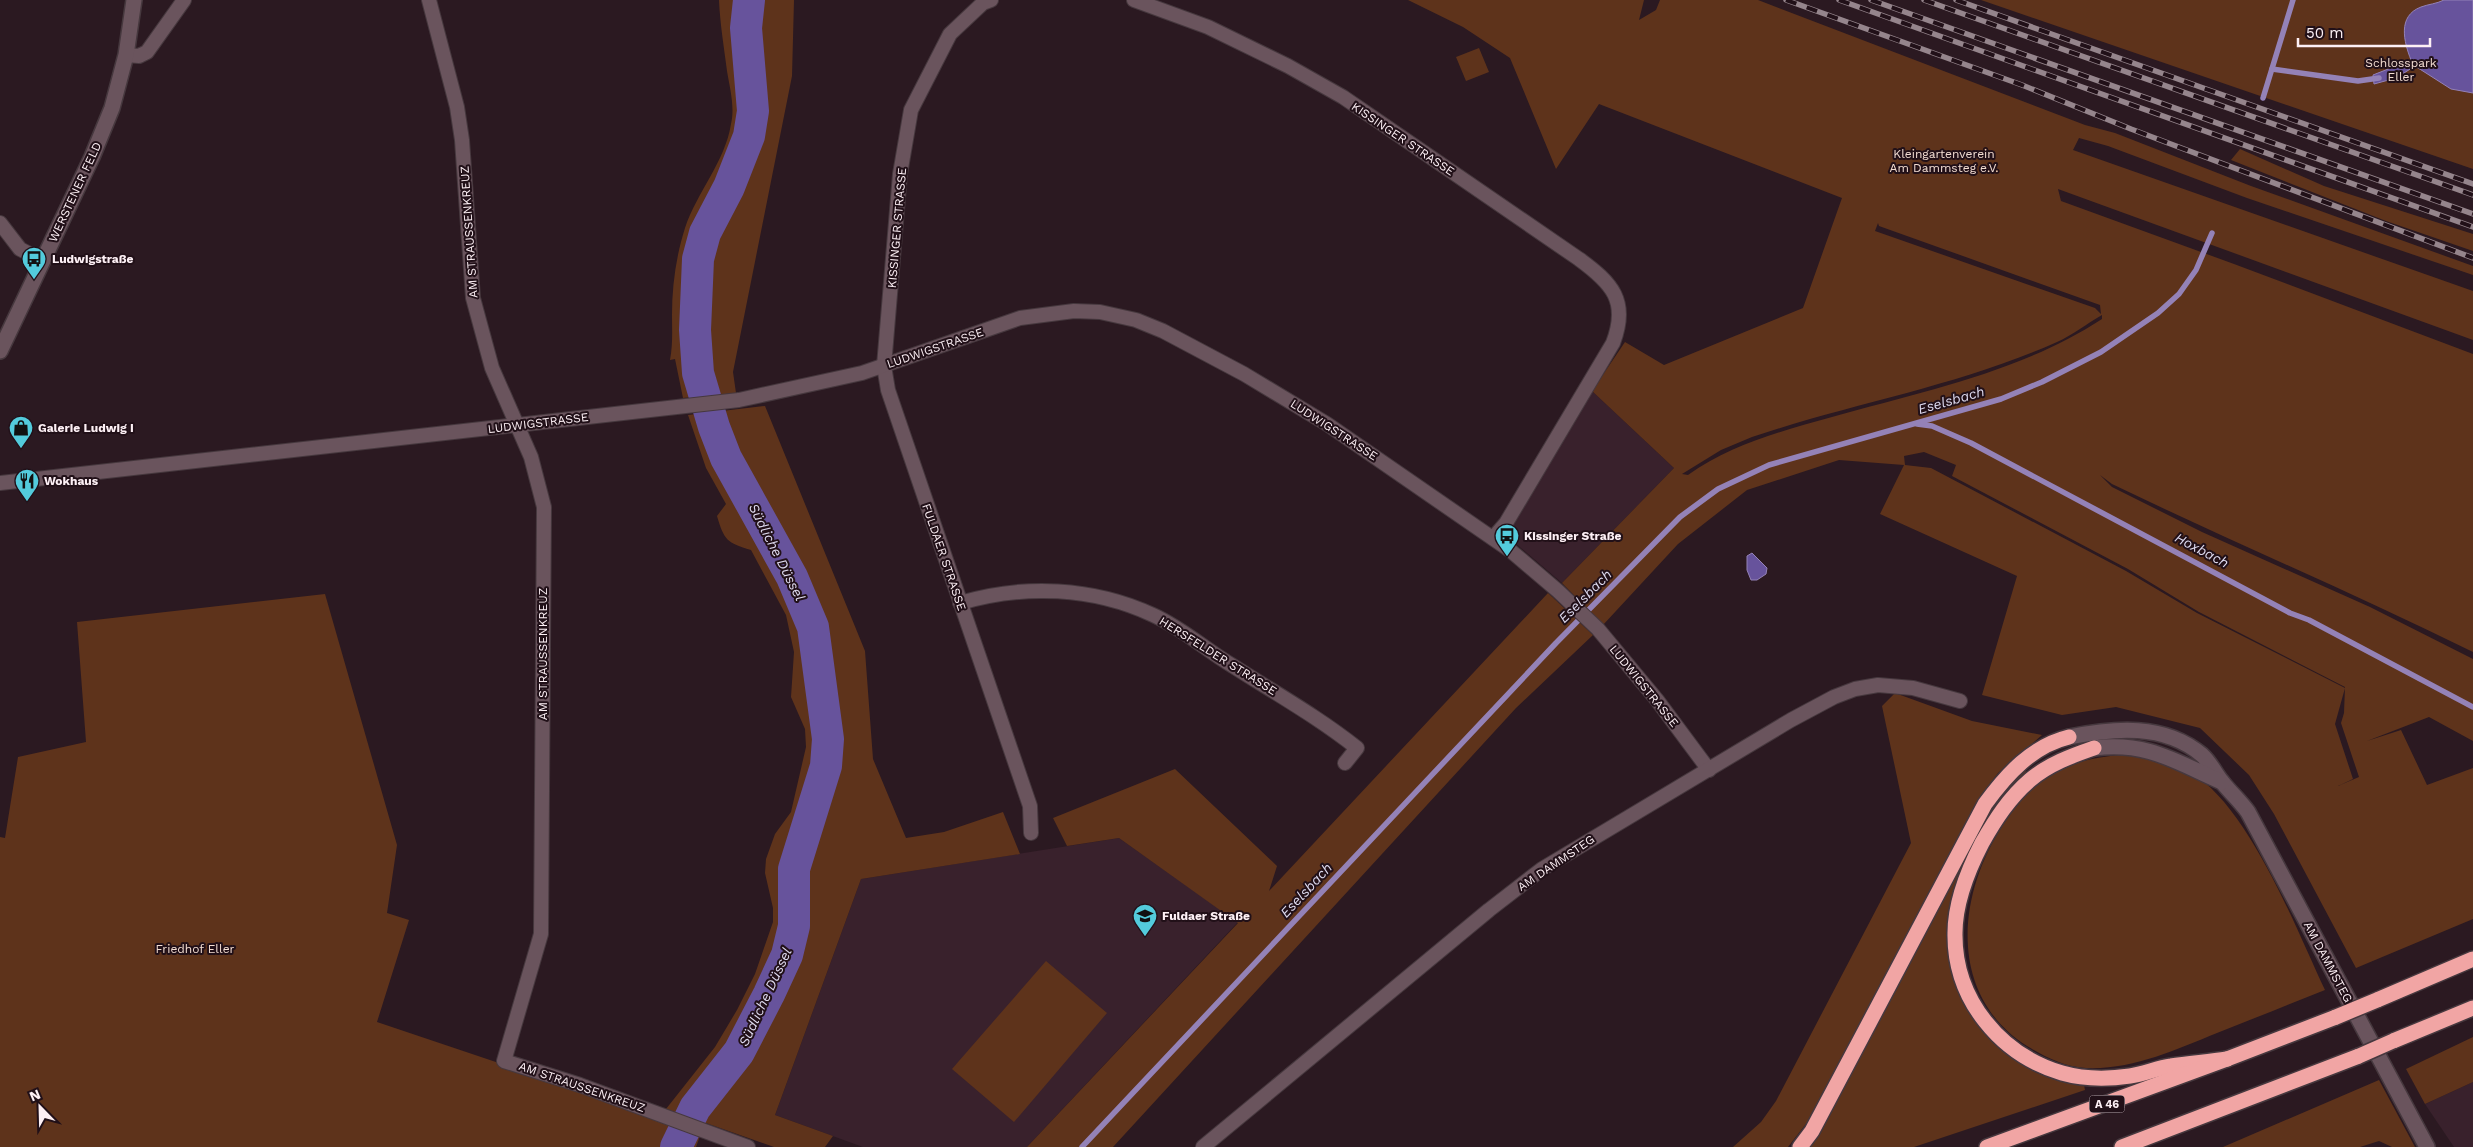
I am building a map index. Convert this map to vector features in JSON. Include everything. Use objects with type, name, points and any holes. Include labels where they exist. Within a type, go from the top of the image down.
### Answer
[{"type":"highway","points":[[1800,1147],[1812,1131],[1986,804],[2003,780],[2026,758],[2045,745],[2069,737]]},
{"type":"highway","points":[[2094,748],[2063,759],[2030,780],[1996,818],[1980,848],[1968,874],[1958,908],[1955,934],[1959,962],[1967,991],[1981,1019],[2002,1041],[2030,1061],[2062,1073],[2080,1077],[2130,1076],[2169,1066],[2227,1059]]},
{"type":"highway","name":"A 46","points":[[1986,1147],[2336,1017],[2473,959]]},
{"type":"highway","points":[[2122,1147],[2359,1056],[2473,1008]]},
{"type":"main road","name":"WERSTENER FELD","points":[[0,351],[112,108],[126,55],[134,0]]},
{"type":"main road","points":[[0,323],[23,301]]},
{"type":"main road","name":"AM DAMMSTEG","points":[[2069,737],[2107,730],[2125,729],[2167,736],[2184,743],[2202,756],[2215,769],[2222,782],[2248,812],[2428,1147]]},
{"type":"main road","name":"AM DAMMSTEG","points":[[2094,748],[2129,746],[2150,750],[2168,755],[2222,782]]},
{"type":"street","points":[[126,55],[139,56],[147,52],[184,0]]},
{"type":"street","name":"AM STRAUSSENKREUZ","points":[[429,0],[457,107],[461,132],[473,298],[492,368],[531,458],[544,507],[542,934],[504,1061],[670,1117],[748,1147]]},
{"type":"street","name":"KISSINGER STRASSE","points":[[884,366],[892,289],[899,183],[911,110],[950,34],[983,3],[990,0]]},
{"type":"street","name":"KISSINGER STRASSE","points":[[1134,0],[1208,27],[1288,66],[1343,97],[1607,280],[1612,288],[1620,315],[1613,343],[1511,514],[1493,538]]},
{"type":"street","points":[[0,223],[20,249],[43,261]]},
{"type":"street","name":"LUDWIGSTRASSE","points":[[0,483],[728,401],[822,383],[884,366],[1032,316],[1091,312],[1136,320],[1163,330],[1244,374],[1307,412],[1405,476],[1493,538],[1564,596],[1598,629],[1657,700],[1709,770]]},
{"type":"street","name":"FULDAER STRASSE","points":[[884,366],[888,390],[1030,806],[1031,833]]},
{"type":"street","name":"HERSFELDER STRASSE","points":[[960,603],[1004,592],[1092,594],[1154,615],[1299,706],[1342,736],[1356,748],[1345,763]]},
{"type":"street","name":"AM DAMMSTEG","points":[[1203,1147],[1489,910],[1542,869],[1791,720],[1834,697],[1855,689],[1878,685],[1913,688],[1960,701]]},
{"type":"shaded area","points":[[2444,0],[2473,0],[2473,93],[2451,89],[2415,66],[2396,78],[2374,84],[2373,75],[2411,60],[2404,30],[2405,23],[2413,11]]},
{"type":"shaded area","points":[[1592,391],[1674,468],[1562,583],[1514,542],[1508,525]]},
{"type":"shaded area","points":[[1752,553],[1767,568],[1766,574],[1757,580],[1751,580],[1747,570],[1747,556]]},
{"type":"shaded area","points":[[1119,838],[1238,922],[1027,1147],[863,1147],[775,1115],[861,879]]},
{"type":"shaded area","points":[[2473,1082],[2473,1147],[2454,1147],[2425,1104]]},
{"type":"green space","points":[[719,0],[794,0],[792,76],[733,372],[736,393],[683,398],[675,359],[670,360],[675,271],[685,228],[696,202],[723,151],[732,118],[732,98],[722,36]]},
{"type":"green space","name":"Kleingartenverein Am Dammsteg e.V.","points":[[1408,0],[1644,0],[1639,20],[1656,10],[1660,0],[1758,0],[2085,125],[2115,133],[2251,186],[2473,266],[2473,275],[2247,198],[2108,146],[2079,138],[2073,150],[2473,291],[2473,340],[2058,189],[2061,201],[2473,354],[2473,652],[2112,484],[2100,475],[2112,487],[2202,532],[2370,607],[2473,659],[2473,741],[2429,717],[2367,741],[2401,730],[2427,785],[2473,768],[2473,919],[2356,968],[2274,814],[2249,775],[2200,728],[2116,707],[2062,715],[1982,695],[2017,576],[1880,514],[1904,465],[1839,460],[1747,490],[1678,544],[1603,625],[1562,583],[1674,468],[1592,391],[1625,342],[1664,365],[1803,308],[1842,198],[1599,104],[1556,169],[1510,58],[1463,27]],"holes":[[[1878,223],[1879,226],[2100,305],[2101,314],[2095,308],[1875,231]],[[2102,315],[2102,319],[2071,337],[2039,353],[2005,366],[1937,389],[1776,433],[1722,455],[1688,475],[1682,474],[1721,450],[1752,437],[1982,371],[2069,336]],[[1924,452],[1956,465],[1952,476],[2128,569],[2199,612],[2345,688],[2197,613],[2126,571],[1931,468],[1905,465],[1904,456]],[[2345,688],[2344,713],[2341,723],[2359,777],[2338,786],[2353,779],[2335,724]]]},
{"type":"green space","name":"Schlosspark Eller","points":[[1981,0],[2473,0],[2473,169]]},
{"type":"green space","points":[[1479,48],[1489,72],[1466,81],[1456,57]]},
{"type":"green space","points":[[2240,149],[2324,186],[2473,234],[2473,251],[2386,221],[2231,160]]},
{"type":"green space","points":[[765,406],[865,651],[873,759],[906,838],[944,832],[1003,812],[1020,854],[861,879],[775,1115],[833,1136],[825,1147],[774,1147],[666,1109],[715,1047],[737,1010],[755,974],[773,922],[773,908],[765,873],[766,859],[775,834],[791,812],[806,747],[805,729],[791,697],[794,652],[786,615],[751,550],[732,542],[722,530],[717,516],[726,504],[706,468],[688,415]]},
{"type":"green space","points":[[1548,593],[1593,635],[1516,708],[1113,1147],[1027,1147],[1238,923],[1119,838],[1067,846],[1053,818],[1175,769],[1277,866],[1269,891]]},
{"type":"green space","name":"Friedhof Eller","points":[[325,594],[397,845],[387,913],[409,920],[377,1022],[573,1088],[700,1136],[696,1147],[0,1147],[0,837],[5,838],[18,757],[86,742],[77,622]]},
{"type":"green space","points":[[1895,693],[1972,721],[2042,735],[1998,773],[1980,797],[1812,1116],[1788,1147],[1733,1147],[1761,1122],[1776,1101],[1911,843],[1882,706]]},
{"type":"green space","points":[[2128,754],[2183,768],[2212,789],[2232,812],[2269,871],[2325,990],[2153,1058],[2103,1068],[2070,1066],[2055,1061],[2027,1046],[2001,1025],[1983,1000],[1972,972],[1968,943],[1969,912],[1976,882],[1988,853],[2003,825],[2029,791],[2049,775],[2070,765],[2093,759]]},
{"type":"green space","points":[[2023,768],[2027,773],[1956,891],[1960,992],[1971,1014],[1992,1040],[2015,1060],[2037,1073],[2059,1081],[2084,1085],[2085,1090],[1914,1147],[1806,1147],[1994,801]]},
{"type":"green space","points":[[1046,961],[1107,1013],[1014,1122],[952,1069]]},
{"type":"green space","points":[[2473,1037],[2473,1082],[2425,1104],[2406,1069]]},
{"type":"green space","points":[[2379,1080],[2415,1147],[2392,1147],[2379,1141],[2360,1147],[2223,1147]]},
{"type":"waterway","name":"Südliche Düssel","points":[[676,1147],[695,1108],[739,1052],[787,955],[794,926],[794,869],[826,766],[828,739],[813,627],[792,577],[726,458],[714,427],[698,373],[695,330],[698,259],[705,233],[729,187],[749,136],[753,111],[746,28],[749,0]]},
{"type":"waterway","name":"Eselsbach","points":[[2263,98],[2293,0]]},
{"type":"waterway","points":[[2272,69],[2358,81],[2379,78]]},
{"type":"waterway","name":"Eselsbach","points":[[1082,1147],[1556,643],[1680,517],[1718,489],[1769,465],[2001,399],[2042,382],[2101,352],[2158,313],[2179,294],[2196,270],[2212,233]]},
{"type":"waterway","name":"Hoxbach","points":[[1917,424],[1932,426],[1971,443],[2290,613],[2309,620],[2473,707]]},
{"type":"railway","points":[[1786,0],[2022,85],[2131,129],[2473,258]]},
{"type":"railway","points":[[1839,0],[2473,227]]},
{"type":"railway","points":[[1871,0],[2473,214]]},
{"type":"railway","points":[[1924,0],[2473,195]]},
{"type":"railway","points":[[1956,0],[2473,184]]},
{"type":"place","name":"Ludwigstraße","points":[[34,280]]},
{"type":"place","name":"Galerie Ludwig I","points":[[21,449]]},
{"type":"place","name":"Wokhaus","points":[[27,502]]},
{"type":"place","name":"Kissinger Straße","points":[[1507,557]]},
{"type":"place","name":"Fuldaer Straße","points":[[1145,937]]}]
